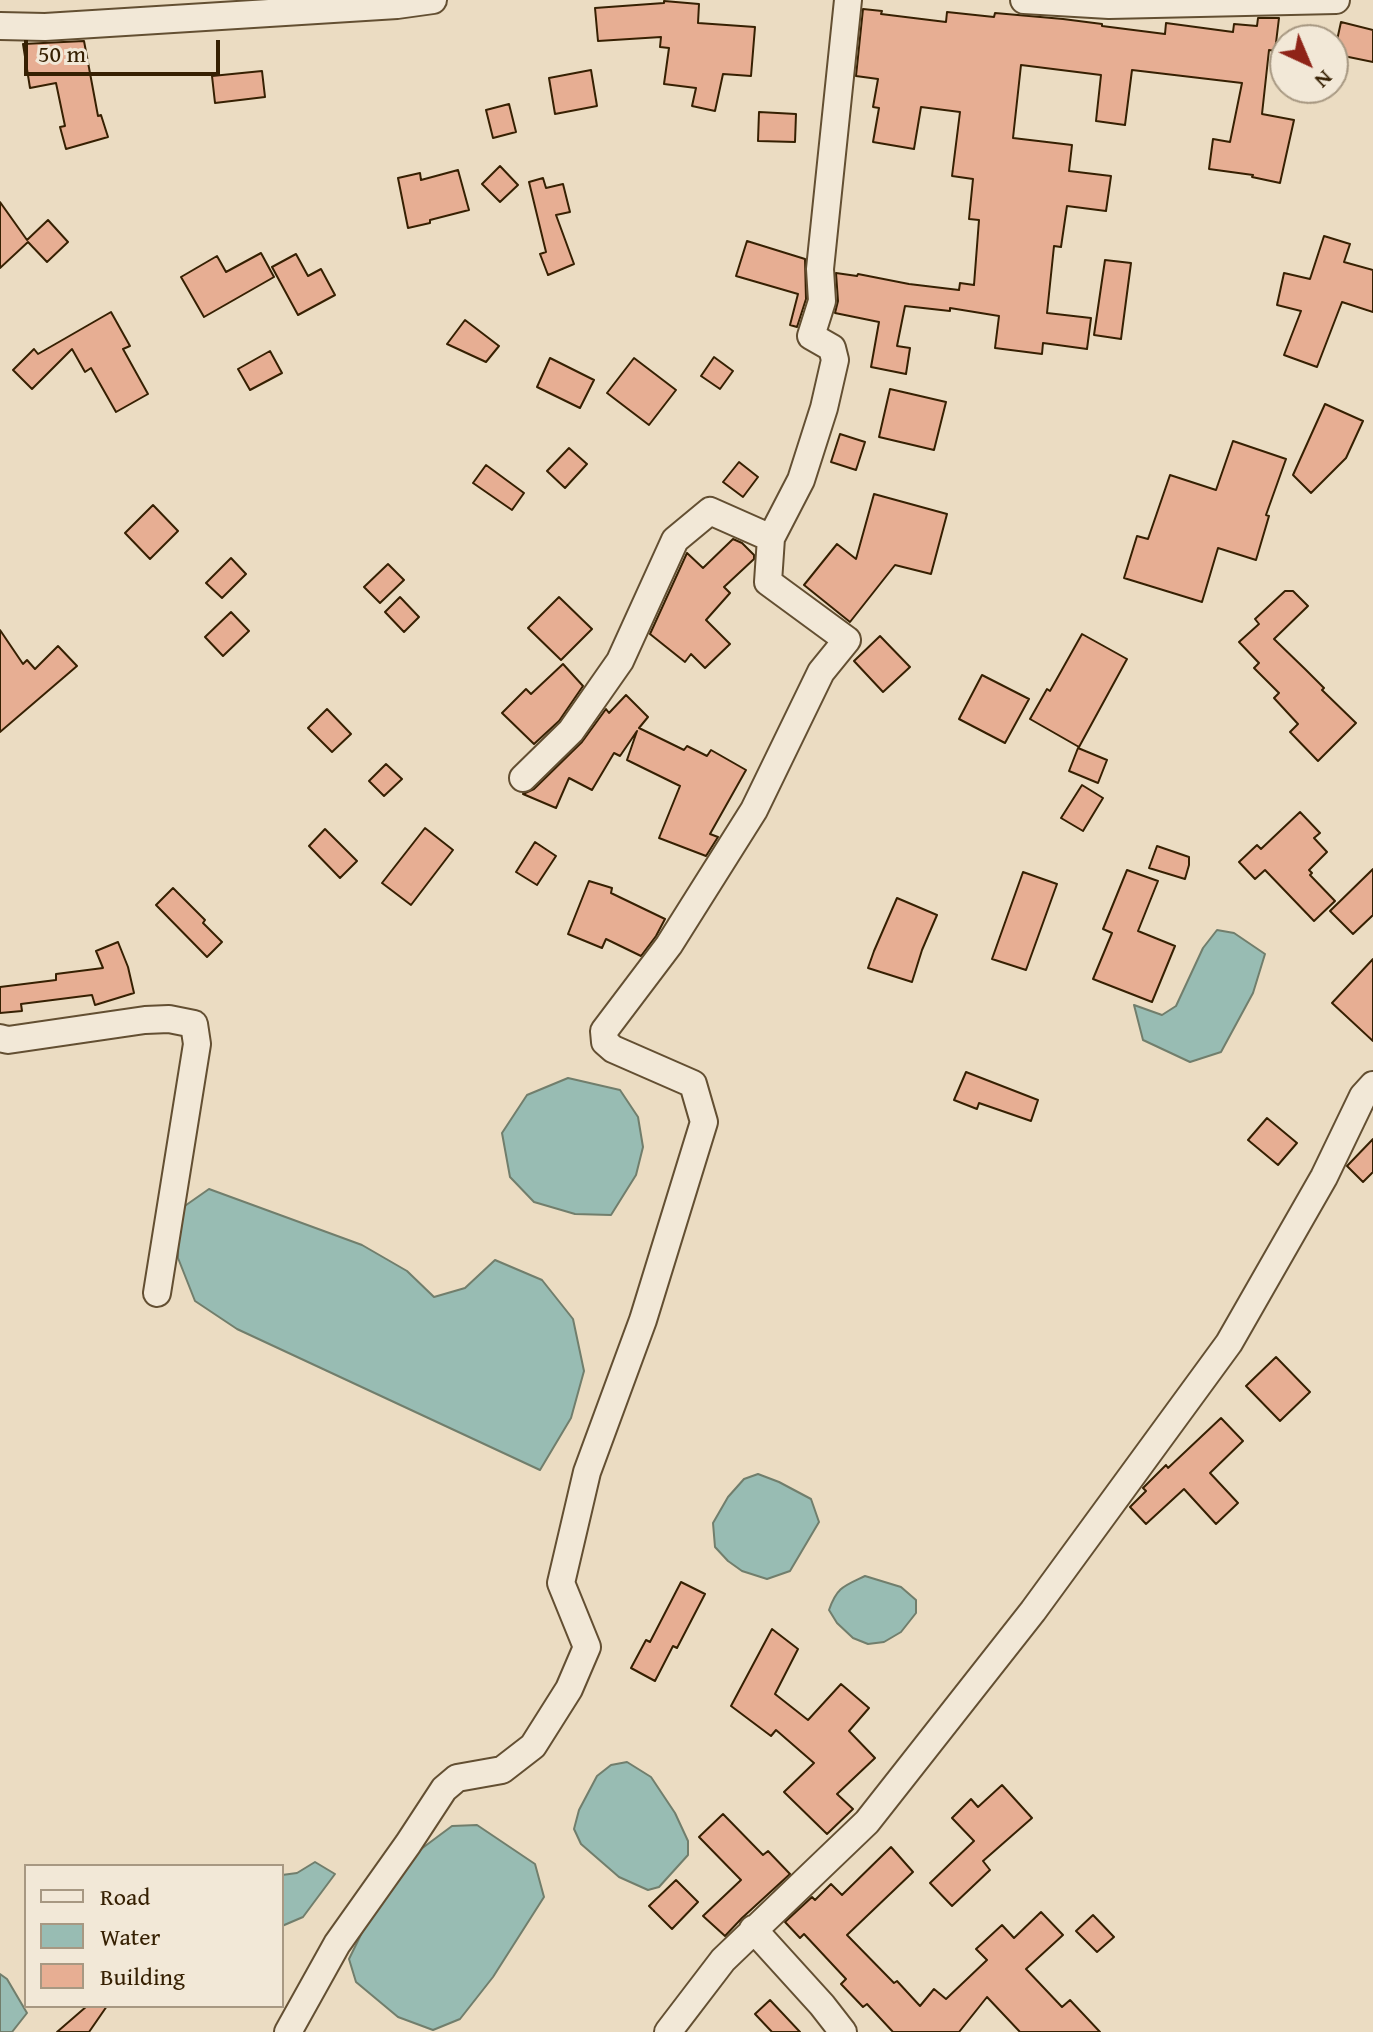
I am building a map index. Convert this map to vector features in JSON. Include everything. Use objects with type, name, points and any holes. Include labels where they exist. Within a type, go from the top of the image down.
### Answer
[{"type":"street","points":[[0,26],[45,27],[433,0]]},
{"type":"street","points":[[288,2032],[337,1944],[444,1789],[457,1778],[502,1770],[533,1746],[569,1689],[587,1647],[561,1583],[587,1472],[643,1320],[704,1122],[693,1084],[613,1049],[605,1042],[604,1031],[669,945],[754,810],[821,672],[847,640],[768,582],[771,538],[801,480],[824,408],[835,360],[832,348],[811,336],[822,301],[820,269],[848,0]]},
{"type":"street","points":[[1024,0],[1109,5],[1336,0]]},
{"type":"street","points":[[523,778],[571,731],[620,661],[675,540],[710,511],[771,538]]},
{"type":"street","points":[[0,1038],[8,1040],[145,1020],[169,1019],[194,1024],[197,1044],[157,1293]]},
{"type":"street","points":[[668,2032],[723,1960],[867,1822],[1043,1598],[1229,1343],[1324,1177],[1363,1096],[1373,1085]]},
{"type":"street","points":[[753,1929],[843,2032]]},
{"type":"water","points":[[1217,930],[1234,933],[1265,954],[1253,993],[1221,1052],[1190,1062],[1143,1040],[1134,1005],[1162,1015],[1176,1006],[1203,948]]},
{"type":"water","points":[[568,1078],[620,1090],[638,1117],[643,1147],[636,1175],[611,1215],[575,1214],[534,1202],[510,1177],[502,1133],[527,1095]]},
{"type":"water","points":[[209,1189],[362,1245],[407,1271],[434,1297],[465,1288],[495,1260],[542,1280],[573,1319],[584,1371],[571,1418],[540,1470],[237,1329],[195,1301],[178,1258],[179,1210]]},
{"type":"water","points":[[758,1474],[811,1499],[819,1522],[790,1571],[767,1579],[742,1571],[715,1547],[713,1523],[728,1497],[744,1479]]},
{"type":"water","points":[[865,1576],[901,1587],[916,1600],[916,1613],[901,1632],[884,1642],[868,1644],[853,1638],[829,1610],[842,1588]]},
{"type":"water","points":[[627,1762],[651,1777],[675,1813],[688,1841],[688,1855],[659,1887],[648,1890],[619,1877],[581,1844],[574,1829],[579,1810],[597,1776],[611,1765]]},
{"type":"water","points":[[477,1825],[535,1864],[544,1897],[493,1977],[460,2019],[433,2030],[398,2017],[356,1982],[349,1959],[375,1906],[413,1855],[452,1826]]},
{"type":"water","points":[[315,1862],[335,1874],[303,1917],[284,1925],[284,1875],[297,1873]]},
{"type":"water","points":[[0,1974],[7,1979],[27,2013],[12,2032],[0,2032]]},
{"type":"building","points":[[664,1],[699,4],[698,23],[755,27],[751,76],[723,74],[715,111],[692,106],[696,88],[664,84],[669,48],[660,47],[661,37],[598,41],[595,8]]},
{"type":"building","points":[[863,9],[946,22],[947,12],[994,17],[995,13],[1165,34],[1166,23],[1233,32],[1234,24],[1257,26],[1258,18],[1279,18],[1278,24],[1269,24],[1262,114],[1294,120],[1280,183],[1253,175],[1209,169],[1213,139],[1230,142],[1242,83],[1132,70],[1125,125],[1096,121],[1101,75],[1021,65],[1013,138],[1072,145],[1069,171],[1111,176],[1106,211],[1067,206],[1061,247],[1054,246],[1047,313],[1091,318],[1087,349],[1043,343],[1042,354],[995,348],[999,316],[950,308],[950,311],[905,306],[897,346],[910,348],[906,374],[871,367],[879,322],[835,313],[838,301],[836,273],[959,290],[960,283],[974,285],[979,220],[969,219],[973,179],[952,176],[960,112],[921,107],[914,149],[873,142],[879,108],[873,107],[878,79],[856,76]]},
{"type":"building","points":[[1349,24],[1373,30],[1373,62],[1349,57]]},
{"type":"building","points":[[84,41],[98,116],[101,115],[108,137],[66,149],[60,127],[65,126],[56,83],[30,88],[23,44]]},
{"type":"building","points":[[591,70],[597,106],[555,114],[549,78]]},
{"type":"building","points":[[262,71],[265,97],[215,103],[212,76]]},
{"type":"building","points":[[509,104],[516,132],[493,138],[486,110]]},
{"type":"building","points":[[759,112],[796,114],[795,142],[758,141]]},
{"type":"building","points":[[500,166],[518,185],[500,202],[482,184]]},
{"type":"building","points":[[458,170],[469,210],[408,228],[398,178],[420,173],[421,180]]},
{"type":"building","points":[[543,178],[546,188],[563,184],[570,212],[556,215],[574,264],[548,275],[540,254],[546,252],[529,182]]},
{"type":"building","points":[[0,202],[27,240],[48,220],[68,242],[47,262],[28,242],[0,268]]},
{"type":"building","points":[[1324,236],[1350,244],[1344,262],[1373,270],[1373,312],[1342,302],[1317,367],[1284,355],[1301,311],[1277,305],[1284,273],[1310,279]]},
{"type":"building","points":[[747,241],[805,259],[806,299],[797,327],[790,325],[798,294],[736,276]]},
{"type":"building","points":[[261,253],[274,277],[204,317],[181,277],[217,256],[226,272]]},
{"type":"building","points":[[296,254],[308,276],[321,269],[335,295],[298,315],[272,267]]},
{"type":"building","points":[[1105,260],[1131,263],[1121,339],[1094,335]]},
{"type":"building","points":[[111,312],[130,346],[123,349],[148,394],[116,412],[91,368],[85,372],[72,349],[32,389],[13,370],[34,349],[38,354]]},
{"type":"building","points":[[465,320],[499,346],[486,362],[447,344]]},
{"type":"building","points":[[270,351],[282,373],[250,390],[238,369]]},
{"type":"building","points":[[714,357],[733,371],[720,389],[701,376]]},
{"type":"building","points":[[550,358],[594,380],[580,408],[537,387]]},
{"type":"building","points":[[634,358],[676,390],[649,425],[607,393]]},
{"type":"building","points":[[890,389],[946,402],[934,450],[879,437]]},
{"type":"building","points":[[1325,404],[1363,421],[1346,458],[1311,493],[1293,475]]},
{"type":"building","points":[[840,434],[865,442],[856,470],[831,462]]},
{"type":"building","points":[[1233,441],[1286,459],[1266,515],[1269,516],[1256,560],[1218,548],[1202,602],[1124,578],[1137,536],[1148,539],[1170,475],[1216,490]]},
{"type":"building","points":[[569,448],[587,464],[565,488],[547,471]]},
{"type":"building","points":[[739,462],[758,477],[743,497],[723,482]]},
{"type":"building","points":[[486,465],[524,493],[512,510],[473,483]]},
{"type":"building","points":[[874,494],[947,514],[931,574],[895,565],[850,622],[804,585],[837,544],[856,559]]},
{"type":"building","points":[[153,505],[178,531],[150,559],[125,533]]},
{"type":"building","points":[[733,539],[742,543],[754,559],[724,587],[730,593],[706,620],[730,644],[705,668],[691,654],[685,662],[650,634],[687,553],[703,568]]},
{"type":"building","points":[[231,558],[246,574],[222,598],[206,583]]},
{"type":"building","points":[[388,564],[404,580],[380,603],[364,587]]},
{"type":"building","points":[[1285,591],[1293,591],[1308,606],[1274,639],[1356,723],[1318,761],[1290,732],[1298,724],[1274,698],[1279,693],[1254,668],[1259,663],[1239,642],[1259,624],[1255,619]]},
{"type":"building","points":[[400,597],[419,617],[404,632],[385,612]]},
{"type":"building","points":[[559,597],[592,629],[561,660],[528,628]]},
{"type":"building","points":[[231,612],[249,631],[223,656],[205,637]]},
{"type":"building","points":[[0,630],[23,664],[27,660],[35,669],[58,646],[77,666],[0,732]]},
{"type":"building","points":[[1082,634],[1127,659],[1079,747],[1030,719],[1047,689],[1050,691]]},
{"type":"building","points":[[880,636],[910,667],[883,692],[854,661]]},
{"type":"building","points":[[563,664],[583,686],[559,721],[534,744],[502,713],[526,689],[531,694]]},
{"type":"building","points":[[982,675],[1029,699],[1005,743],[959,719]]},
{"type":"building","points":[[626,695],[648,717],[639,728],[684,750],[687,746],[707,756],[711,750],[746,770],[710,834],[718,837],[706,856],[659,838],[680,786],[627,760],[637,731],[620,756],[614,753],[592,790],[569,778],[556,808],[523,794],[534,789],[582,742],[606,709],[609,713]]},
{"type":"building","points":[[327,709],[351,734],[332,752],[308,728]]},
{"type":"building","points":[[1078,748],[1107,760],[1098,783],[1069,771]]},
{"type":"building","points":[[386,764],[402,779],[384,796],[369,781]]},
{"type":"building","points":[[1082,785],[1103,798],[1083,831],[1061,818]]},
{"type":"building","points":[[1300,812],[1320,833],[1314,838],[1327,852],[1309,870],[1310,875],[1335,901],[1314,921],[1265,870],[1255,879],[1239,862],[1257,845],[1261,849]]},
{"type":"building","points":[[425,828],[453,850],[411,905],[382,883]]},
{"type":"building","points":[[325,829],[357,861],[340,878],[309,846]]},
{"type":"building","points":[[535,842],[556,856],[537,885],[516,872]]},
{"type":"building","points":[[1157,846],[1189,857],[1185,879],[1149,868]]},
{"type":"building","points":[[1373,869],[1373,915],[1353,934],[1330,911]]},
{"type":"building","points":[[1127,870],[1158,881],[1138,931],[1175,946],[1152,1002],[1093,979],[1112,933],[1103,929]]},
{"type":"building","points":[[1023,872],[1057,884],[1026,970],[992,959]]},
{"type":"building","points":[[589,881],[612,888],[611,893],[665,919],[641,956],[606,939],[602,948],[568,934]]},
{"type":"building","points":[[173,888],[222,942],[207,957],[156,905]]},
{"type":"building","points":[[897,898],[937,915],[912,982],[868,968]]},
{"type":"building","points":[[118,942],[134,993],[95,1005],[92,995],[21,1004],[22,1011],[0,1013],[0,987],[56,980],[56,974],[103,968],[96,951]]},
{"type":"building","points":[[1373,959],[1373,1041],[1332,1003]]},
{"type":"building","points":[[966,1072],[1038,1100],[1031,1121],[979,1103],[977,1109],[954,1100]]},
{"type":"building","points":[[1267,1118],[1297,1143],[1278,1165],[1248,1140]]},
{"type":"building","points":[[1373,1139],[1373,1172],[1363,1182],[1347,1166]]},
{"type":"building","points":[[1276,1357],[1310,1392],[1280,1421],[1246,1386]]},
{"type":"building","points":[[1221,1418],[1243,1441],[1210,1473],[1238,1503],[1216,1524],[1184,1489],[1146,1524],[1130,1507],[1146,1491],[1143,1488]]},
{"type":"building","points":[[681,1582],[705,1594],[677,1648],[673,1646],[655,1681],[631,1668],[646,1640],[650,1642]]},
{"type":"building","points":[[772,1629],[798,1649],[775,1694],[808,1720],[841,1684],[869,1708],[849,1731],[875,1758],[837,1794],[853,1809],[827,1834],[784,1792],[814,1763],[776,1730],[771,1736],[731,1706]]},
{"type":"building","points":[[1002,1785],[1032,1818],[983,1861],[990,1870],[952,1906],[930,1883],[974,1841],[952,1818],[971,1799],[978,1807]]},
{"type":"building","points":[[723,1814],[763,1855],[768,1851],[790,1874],[725,1936],[703,1916],[741,1880],[699,1837]]},
{"type":"building","points":[[891,1847],[913,1872],[847,1935],[894,1983],[897,1981],[920,2006],[934,1989],[946,1999],[987,1960],[976,1949],[1002,1925],[1014,1938],[1041,1912],[1063,1935],[1026,1969],[1062,2007],[1070,2000],[1100,2032],[1020,2032],[987,1997],[959,2032],[893,2032],[867,2004],[863,2007],[841,1984],[846,1979],[804,1934],[800,1938],[785,1922],[831,1884],[842,1895]]},
{"type":"building","points":[[676,1880],[698,1902],[672,1929],[649,1906]]},
{"type":"building","points":[[1093,1915],[1114,1937],[1097,1952],[1076,1931]]},
{"type":"building","points":[[770,2000],[800,2032],[772,2032],[755,2014]]},
{"type":"building","points":[[85,2008],[106,2008],[89,2032],[57,2032]]}]
